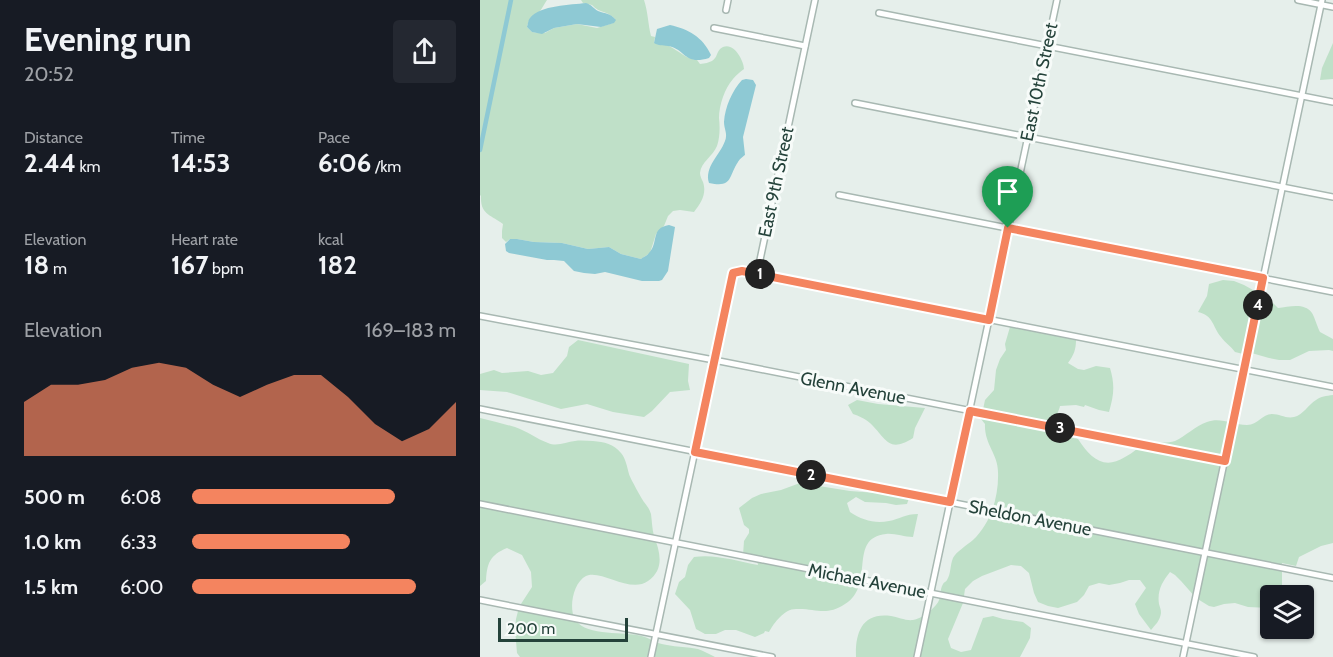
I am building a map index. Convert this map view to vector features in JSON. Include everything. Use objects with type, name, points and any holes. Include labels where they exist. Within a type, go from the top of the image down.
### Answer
[{"type":"street","points":[[726,10],[728,0]]},
{"type":"street","name":"East 9th Street","points":[[757,274],[815,0]]},
{"type":"street","name":"East 10th Street","points":[[917,657],[1057,0]]},
{"type":"street","points":[[1298,0],[1322,2],[1333,7]]},
{"type":"street","points":[[1183,657],[1322,2]]},
{"type":"street","points":[[879,13],[1333,102]]},
{"type":"street","points":[[714,28],[805,46]]},
{"type":"street","points":[[855,103],[1333,197]]},
{"type":"street","points":[[839,195],[1333,292]]},
{"type":"street","points":[[651,657],[733,273],[742,271],[1333,387]]},
{"type":"street","name":"Glenn Avenue","points":[[480,316],[1225,461]]},
{"type":"street","name":"Sheldon Avenue","points":[[480,409],[1333,578]]},
{"type":"street","name":"Michael Avenue","points":[[480,504],[1254,657]]},
{"type":"street","points":[[480,600],[772,657]]},
{"type":"green space","points":[[480,0],[547,0],[527,27],[532,32],[545,33],[554,28],[577,24],[597,28],[613,23],[615,19],[612,16],[581,0],[644,0],[651,36],[655,37],[654,43],[669,46],[697,60],[700,64],[714,59],[720,49],[727,46],[731,47],[740,57],[744,69],[735,76],[725,92],[719,113],[717,146],[701,169],[704,194],[701,202],[694,212],[673,211],[656,234],[650,253],[641,259],[621,254],[609,247],[588,249],[562,243],[517,239],[510,239],[506,242],[502,238],[503,224],[482,207],[480,195]]},
{"type":"green space","points":[[1333,43],[1333,79],[1320,80],[1322,68]]},
{"type":"green space","points":[[1223,280],[1244,285],[1256,294],[1269,299],[1278,308],[1305,307],[1313,315],[1320,332],[1333,339],[1333,351],[1309,351],[1290,360],[1279,360],[1248,352],[1243,354],[1235,352],[1218,333],[1210,319],[1198,312],[1207,296],[1209,284]]},
{"type":"green space","points":[[1010,327],[1076,340],[1074,352],[1068,363],[1084,370],[1096,366],[1110,368],[1113,390],[1109,412],[1085,405],[1084,407],[1060,406],[1055,421],[1060,432],[1078,439],[1098,460],[1110,463],[1137,449],[1141,450],[1148,444],[1175,441],[1207,422],[1222,421],[1247,425],[1269,414],[1294,417],[1318,399],[1333,395],[1333,543],[1299,557],[1296,566],[1282,563],[1282,585],[1260,585],[1260,608],[1235,603],[1209,606],[1196,598],[1170,572],[1159,591],[1160,616],[1151,630],[1139,614],[1135,604],[1146,588],[1140,580],[1109,585],[1099,583],[1089,586],[1077,602],[1058,608],[1038,602],[1029,573],[1021,566],[1011,565],[982,576],[965,589],[963,603],[948,639],[951,648],[961,652],[971,650],[983,618],[993,616],[1023,622],[1031,628],[1030,638],[1020,657],[856,657],[859,632],[862,626],[873,617],[891,616],[913,620],[929,612],[938,603],[953,558],[985,526],[993,509],[998,472],[985,431],[985,424],[981,419],[985,400],[994,390],[996,370],[1006,350],[1005,344]]},
{"type":"green space","points":[[578,340],[689,364],[690,390],[670,392],[644,417],[613,412],[587,404],[561,409],[507,392],[480,390],[480,374],[494,370],[502,373],[528,371],[541,375],[553,373],[567,356],[569,347]]},
{"type":"green space","points":[[857,400],[925,408],[915,428],[913,438],[898,445],[888,442],[868,421],[853,414],[848,405]]},
{"type":"green space","points":[[480,418],[515,427],[551,444],[593,441],[608,444],[618,450],[624,458],[631,480],[651,514],[660,560],[659,566],[648,581],[641,584],[633,585],[599,576],[586,576],[578,583],[574,594],[572,606],[574,617],[578,623],[593,630],[641,636],[663,644],[698,649],[715,657],[520,657],[517,653],[516,619],[519,607],[532,587],[531,572],[522,555],[507,548],[497,554],[490,560],[486,581],[480,586]]},
{"type":"green space","points":[[800,483],[909,498],[907,504],[896,505],[865,502],[856,497],[847,503],[850,512],[874,522],[918,514],[913,537],[886,534],[874,537],[864,553],[859,586],[854,596],[838,608],[826,611],[803,609],[787,611],[769,632],[765,631],[755,637],[736,630],[705,634],[696,629],[690,610],[675,594],[679,582],[685,577],[688,565],[694,557],[710,556],[758,565],[756,557],[743,555],[744,541],[749,529],[744,525],[739,508],[761,494]]},
{"type":"water","points":[[586,3],[616,20],[614,23],[601,27],[577,24],[554,28],[542,34],[532,32],[527,27],[530,18],[541,10]]},
{"type":"water","points":[[670,25],[689,32],[704,43],[711,55],[709,58],[690,59],[674,48],[654,43],[657,29]]},
{"type":"water","points":[[746,79],[753,80],[756,85],[743,137],[745,155],[738,161],[726,183],[709,183],[711,166],[726,138],[724,122],[727,105],[738,84]]},
{"type":"water","points":[[669,225],[675,227],[668,271],[659,281],[642,281],[605,272],[595,274],[574,271],[564,261],[509,253],[506,251],[505,244],[510,239],[517,239],[562,243],[588,249],[609,247],[621,254],[641,259],[652,249],[659,229]]},
{"type":"waterway","points":[[480,150],[511,0]]},
{"type":"route","points":[[1008,228],[1263,278],[1225,461],[970,411],[950,502],[695,452],[733,273],[742,271],[989,320],[1008,228]]}]
